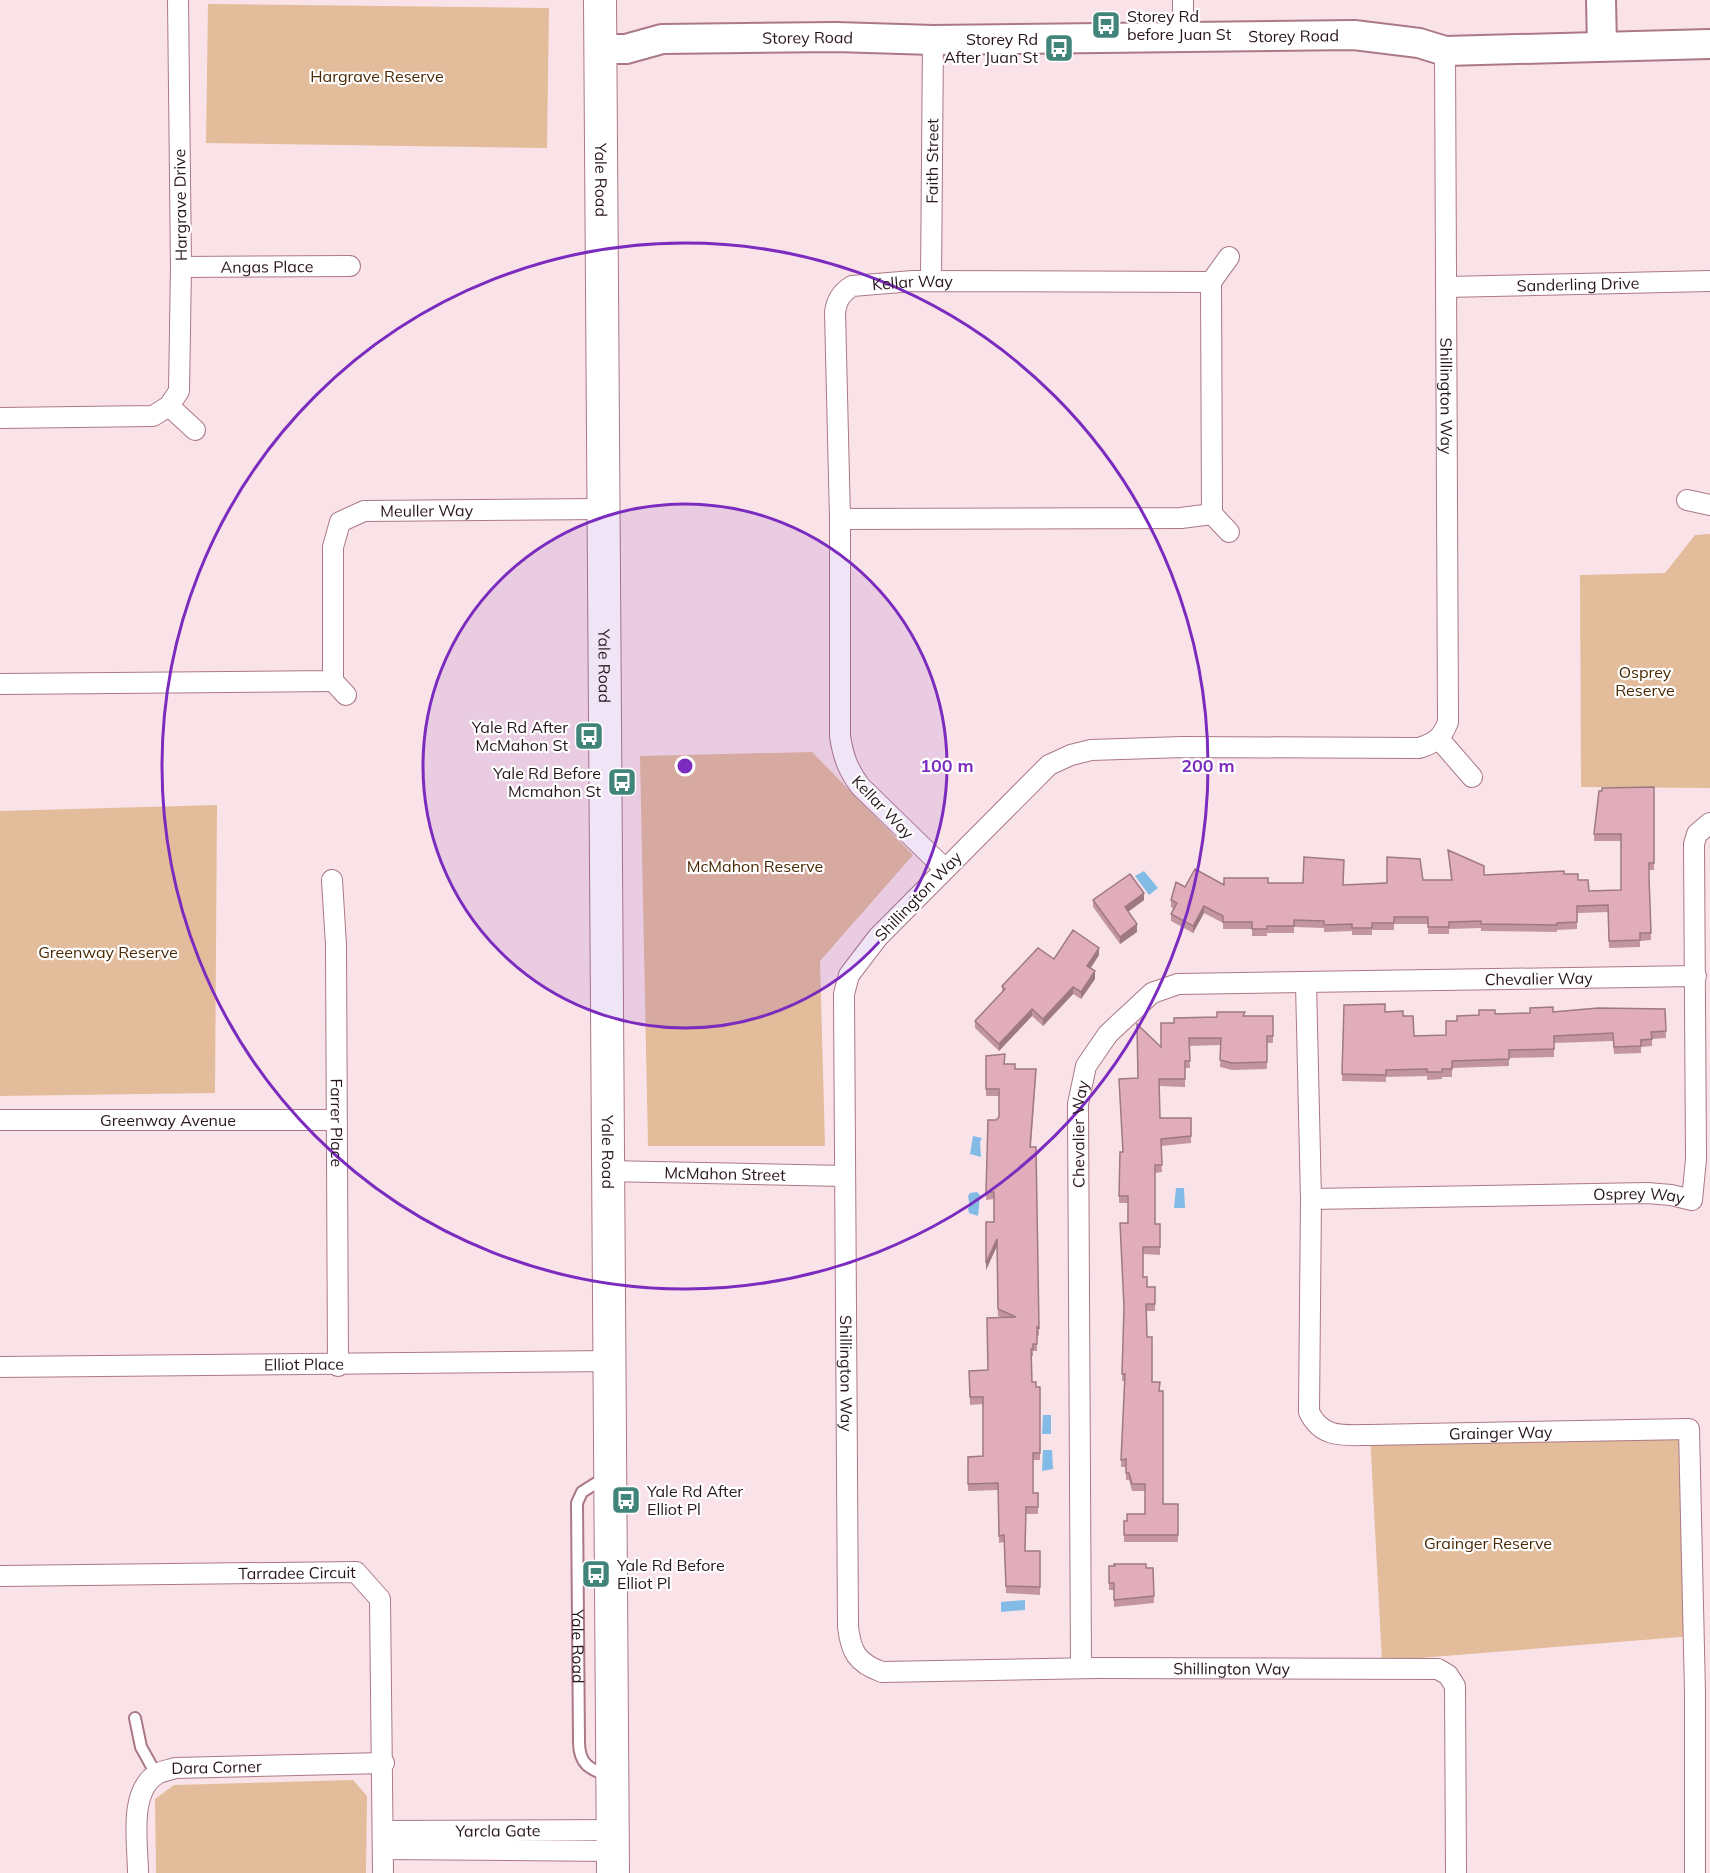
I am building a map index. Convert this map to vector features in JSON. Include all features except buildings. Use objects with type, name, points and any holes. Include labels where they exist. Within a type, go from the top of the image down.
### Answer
[{"type":"main road","name":"Yale Road","points":[[600,0],[613,1851]]},
{"type":"street","name":"Hargrave Drive","points":[[169,406],[176,399],[181,382],[178,0]]},
{"type":"street","points":[[1183,0],[1183,36]]},
{"type":"street","points":[[1601,0],[1602,46]]},
{"type":"street","name":"Storey Road","points":[[601,40],[626,49],[662,39],[933,40],[1354,35],[1419,43],[1445,51],[1710,44]]},
{"type":"street","name":"Faith Street","points":[[931,281],[933,40]]},
{"type":"street","name":"Shillington Way","points":[[1445,51],[1448,722],[1439,739],[1419,747],[1184,747],[1091,750],[1071,755],[1049,765],[878,937],[849,975],[844,994],[844,1176],[850,1646],[857,1659],[882,1672],[1081,1668],[1438,1669],[1448,1675],[1455,1686],[1456,1873]]},
{"type":"street","points":[[1228,532],[1212,514],[1211,282],[1229,257]]},
{"type":"street","name":"Angas Place","points":[[181,267],[350,266]]},
{"type":"street","name":"Kellar Way","points":[[945,868],[860,786],[849,772],[842,755],[837,302],[844,291],[852,286],[931,281],[1211,282]]},
{"type":"street","name":"Sanderling Drive","points":[[1446,287],[1710,281]]},
{"type":"street","points":[[0,418],[144,417],[162,412],[169,406],[195,430]]},
{"type":"street","points":[[1687,500],[1710,505]]},
{"type":"street","name":"Meuller Way","points":[[0,684],[339,688],[333,547],[340,522],[364,511],[604,509]]},
{"type":"street","points":[[840,519],[1181,518],[1212,514]]},
{"type":"street","points":[[1439,739],[1472,777]]},
{"type":"street","name":"Osprey Way","points":[[1311,1199],[1647,1193],[1692,1200],[1696,1159],[1694,844],[1697,834],[1710,823]]},
{"type":"street","name":"Farrer Place","points":[[332,880],[336,945],[338,1366]]},
{"type":"street","name":"Chevalier Way","points":[[1081,1668],[1078,1104],[1082,1079],[1092,1056],[1108,1034],[1152,993],[1178,984],[1306,984],[1696,976]]},
{"type":"street","name":"Grainger Way","points":[[1306,984],[1311,1199],[1309,1412],[1321,1430],[1330,1434],[1370,1436],[1689,1429],[1702,1693],[1695,1873]]},
{"type":"street","name":"Greenway Avenue","points":[[0,1120],[336,1120]]},
{"type":"street","name":"McMahon Street","points":[[608,1171],[844,1176]]},
{"type":"street","name":"Elliot Place","points":[[0,1367],[338,1366],[609,1361]]},
{"type":"street","name":"Tarradee Circuit","points":[[0,1576],[356,1572],[380,1599],[384,1763],[383,1873]]},
{"type":"street","name":"Dara Corner","points":[[138,1873],[138,1808],[143,1788],[156,1774],[175,1768],[384,1763]]},
{"type":"street","name":"Yarcla Gate","points":[[384,1840],[613,1851]]},
{"type":"lane","points":[[135,1718],[141,1747],[156,1774]]},
{"type":"green space","name":"Hargrave Reserve","points":[[208,4],[549,8],[547,148],[206,143]]},
{"type":"green space","name":"Osprey Reserve","points":[[1710,534],[1710,788],[1581,787],[1580,575],[1665,573],[1695,535]]},
{"type":"green space","name":"McMahon Reserve","points":[[812,752],[913,855],[820,961],[825,1146],[648,1146],[640,756]]},
{"type":"green space","name":"Greenway Reserve","points":[[217,805],[215,1093],[0,1096],[0,811]]},
{"type":"green space","name":"Grainger Reserve","points":[[1689,1429],[1693,1636],[1382,1661],[1370,1435]]},
{"type":"green space","points":[[353,1780],[367,1796],[366,1873],[156,1873],[155,1799],[174,1785]]},
{"type":"water","points":[[1144,871],[1158,888],[1149,895],[1135,876]]},
{"type":"water","points":[[973,1136],[982,1138],[981,1157],[970,1154]]},
{"type":"water","points":[[1176,1188],[1184,1188],[1185,1208],[1174,1208]]},
{"type":"water","points":[[977,1192],[980,1195],[978,1216],[969,1213],[968,1208],[970,1207],[968,1196],[970,1193]]},
{"type":"water","points":[[1043,1415],[1051,1415],[1051,1434],[1042,1434]]},
{"type":"water","points":[[1043,1450],[1052,1450],[1053,1469],[1042,1471]]},
{"type":"water","points":[[1025,1600],[1025,1610],[1001,1612],[1001,1602]]},
{"type":"place","name":"Storey Rd before Juan St","points":[[1106,25]]},
{"type":"place","name":"Storey Rd After Juan St","points":[[1059,48]]},
{"type":"place","name":"Yale Rd After McMahon St","points":[[589,736]]},
{"type":"place","name":"Yale Rd Before Mcmahon St","points":[[622,782]]},
{"type":"place","name":"Yale Rd After Elliot Pl","points":[[626,1500]]},
{"type":"place","name":"Yale Rd Before Elliot Pl","points":[[596,1574]]}]
